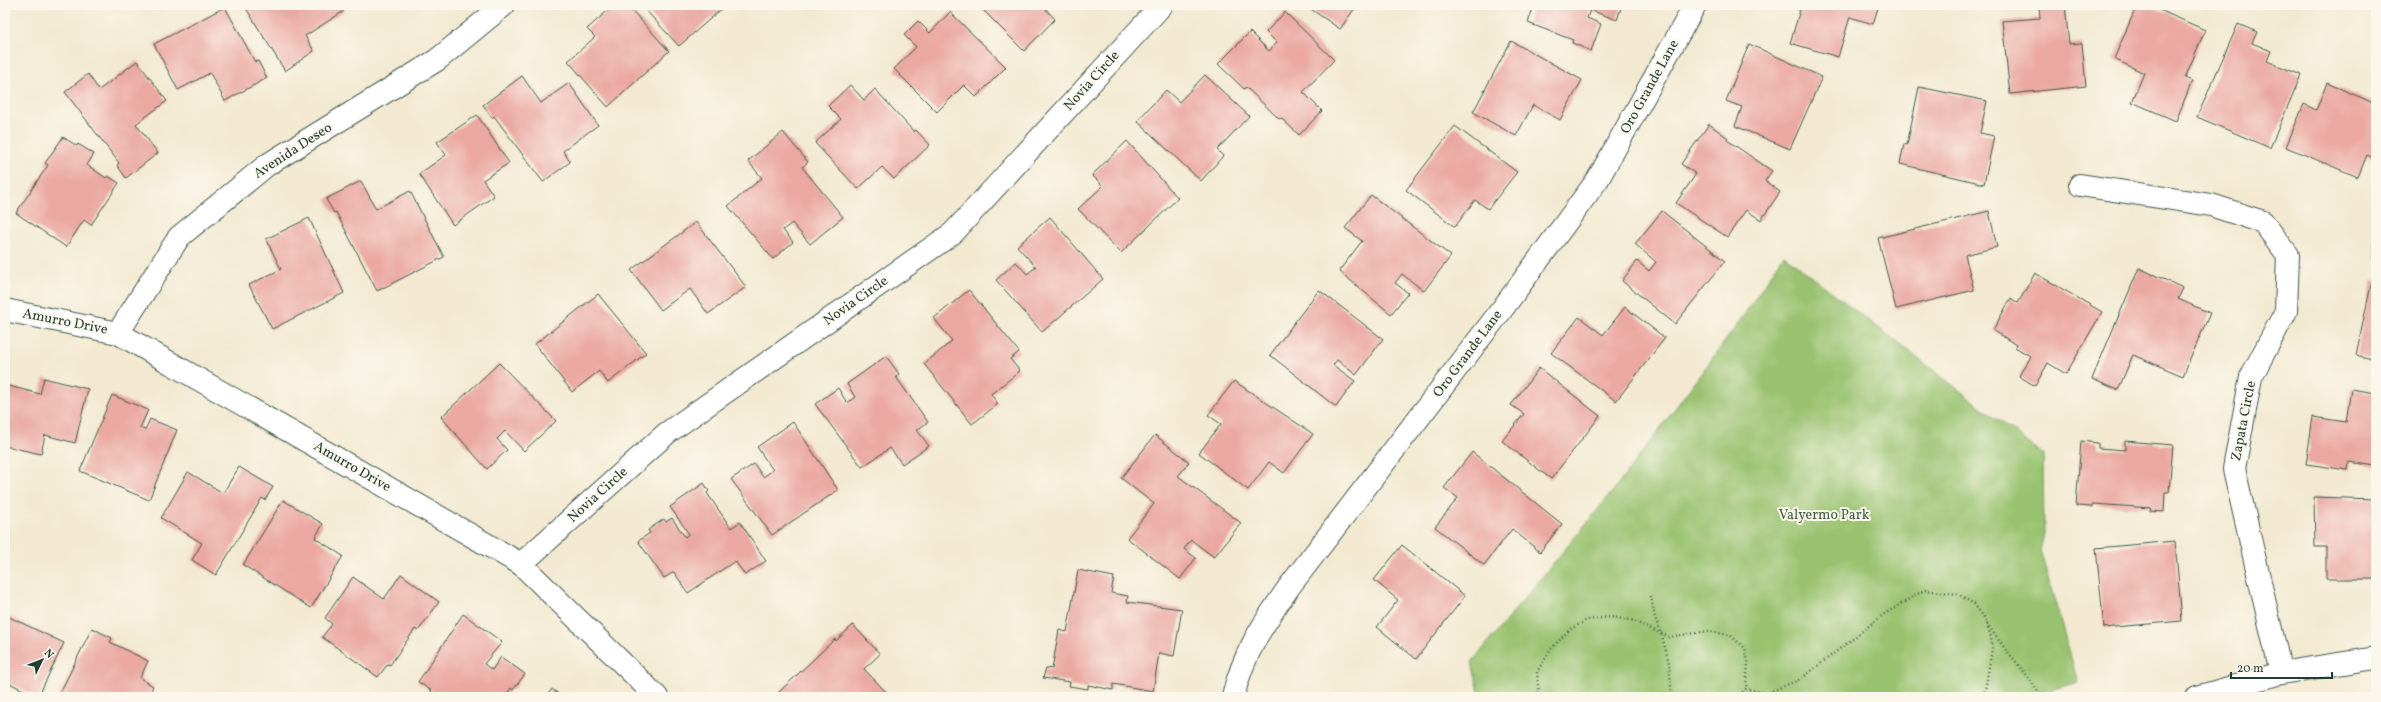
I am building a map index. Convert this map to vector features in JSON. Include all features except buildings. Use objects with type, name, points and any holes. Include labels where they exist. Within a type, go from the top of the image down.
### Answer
[{"type":"street","name":"Avenida Deseo","points":[[118,333],[179,237],[267,165],[437,60],[504,5]]},
{"type":"street","name":"Novia Circle","points":[[521,564],[667,433],[953,233],[1162,5]]},
{"type":"street","name":"Oro Grande Lane","points":[[1234,697],[1237,683],[1257,633],[1288,587],[1503,308],[1598,179],[1695,5]]},
{"type":"street","name":"Zapata Circle","points":[[2080,185],[2211,205],[2263,222],[2288,255],[2286,311],[2251,377],[2234,469],[2281,673]]},
{"type":"street","name":"Amurro Drive","points":[[5,310],[118,333],[521,564],[657,697]]},
{"type":"street","points":[[2197,697],[2281,673],[2376,658]]},
{"type":"path","points":[[1746,689],[1767,693],[1801,679],[1883,615],[1924,590],[1958,594],[1974,604],[1998,640],[2030,678],[2041,697]]},
{"type":"path","points":[[1651,596],[1655,618],[1662,636],[1669,663],[1672,697]]},
{"type":"path","points":[[1539,697],[1537,672],[1551,649],[1570,630],[1587,620],[1611,617],[1631,620],[1662,636],[1669,637],[1708,631],[1730,635],[1744,648],[1748,662],[1746,689],[1736,697]]},
{"type":"path","points":[[1984,617],[1991,637],[1992,649],[1984,697]]},
{"type":"green space","name":"Valyermo Park","points":[[1784,255],[2043,455],[2044,534],[2040,550],[2078,682],[2025,697],[1480,697],[1472,662],[1618,485],[1738,324]]}]
